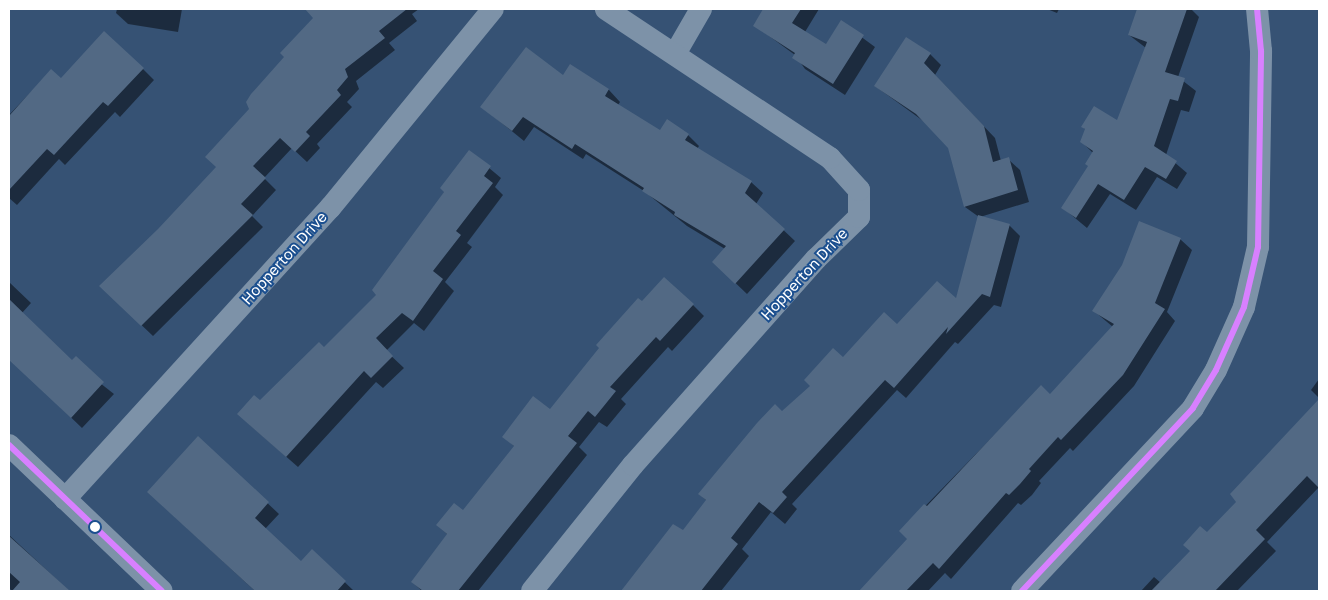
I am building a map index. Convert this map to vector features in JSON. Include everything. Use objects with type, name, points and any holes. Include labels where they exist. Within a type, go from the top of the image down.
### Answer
[{"type":"street","name":"Hopperton Drive","points":[[65,499],[330,208],[493,9]]},
{"type":"street","name":"Hopperton Drive","points":[[532,591],[633,465],[816,259],[859,217],[858,190],[830,158],[606,9]]},
{"type":"street","points":[[675,54],[701,9]]},
{"type":"street","points":[[1022,591],[1193,408],[1216,370],[1244,307],[1258,247],[1261,51],[1257,9]]},
{"type":"street","points":[[9,445],[162,591]]},
{"type":"building","points":[[305,9],[407,9],[379,31],[385,38],[345,69],[348,77],[337,90],[341,95],[306,132],[310,136],[295,152],[280,138],[253,166],[266,178],[241,204],[253,215],[141,326],[99,286],[158,229],[216,167],[205,157],[249,109],[246,102],[251,94],[284,57],[280,53],[313,18]]},
{"type":"building","points":[[763,9],[801,9],[792,23],[826,44],[841,20],[864,35],[833,84],[792,58],[795,53],[753,26]]},
{"type":"building","points":[[1137,9],[1187,9],[1165,72],[1185,78],[1178,101],[1170,99],[1154,146],[1177,161],[1166,179],[1145,167],[1124,200],[1098,184],[1076,218],[1061,208],[1088,166],[1085,164],[1093,151],[1080,142],[1085,129],[1081,127],[1094,106],[1117,120],[1147,42],[1128,35]]},
{"type":"building","points":[[104,31],[144,68],[108,106],[103,102],[54,155],[47,149],[9,190],[9,116],[51,69],[61,78]]},
{"type":"building","points":[[906,37],[931,53],[924,63],[984,126],[993,162],[1009,157],[1018,190],[964,207],[948,148],[916,114],[874,86]]},
{"type":"building","points":[[526,47],[563,75],[570,64],[609,89],[605,96],[660,130],[667,119],[689,134],[685,140],[752,181],[745,193],[785,229],[735,284],[712,262],[726,246],[674,215],[675,212],[642,191],[644,188],[575,144],[572,149],[523,117],[512,131],[480,107]]},
{"type":"building","points":[[469,150],[491,166],[484,176],[493,183],[456,231],[461,235],[433,271],[443,279],[413,321],[402,313],[376,338],[393,356],[371,378],[364,371],[286,457],[237,414],[254,395],[260,400],[319,342],[324,347],[376,295],[372,290],[444,192],[440,188]]},
{"type":"building","points":[[978,215],[1010,224],[990,297],[982,294],[946,334],[948,327],[894,388],[885,380],[782,492],[787,497],[773,513],[759,502],[731,538],[738,544],[701,591],[621,591],[673,524],[683,530],[706,500],[698,494],[757,423],[775,404],[782,411],[810,386],[804,380],[833,348],[843,357],[884,312],[897,324],[937,281],[956,298]]},
{"type":"building","points":[[1139,221],[1181,238],[1155,303],[1165,309],[1123,375],[1061,440],[1058,437],[1029,469],[1031,471],[1020,484],[1009,495],[1006,493],[939,569],[933,563],[906,591],[859,591],[907,539],[899,531],[924,504],[927,506],[1041,385],[1050,394],[1114,324],[1092,311],[1122,265]]},
{"type":"building","points":[[664,277],[694,304],[660,341],[656,337],[610,387],[616,391],[595,417],[588,411],[568,436],[577,443],[458,591],[423,591],[411,582],[447,534],[436,525],[454,503],[463,510],[514,446],[502,437],[533,396],[550,409],[599,348],[596,345],[638,298],[642,301]]},
{"type":"building","points":[[9,299],[72,360],[76,356],[104,382],[71,418],[9,360]]},
{"type":"building","points":[[1319,399],[1319,488],[1307,476],[1256,530],[1265,539],[1215,591],[1151,591],[1190,551],[1183,545],[1200,526],[1207,532],[1236,502],[1230,494]]},
{"type":"building","points":[[198,436],[269,502],[255,518],[301,561],[312,549],[346,581],[337,591],[255,591],[147,492]]},
{"type":"building","points":[[9,536],[70,591],[12,591],[20,582],[9,572]]},
{"type":"transit line","points":[[1022,591],[1193,408],[1216,370],[1244,307],[1258,247],[1261,51],[1257,9]]},
{"type":"transit line","points":[[9,445],[162,591]]}]
